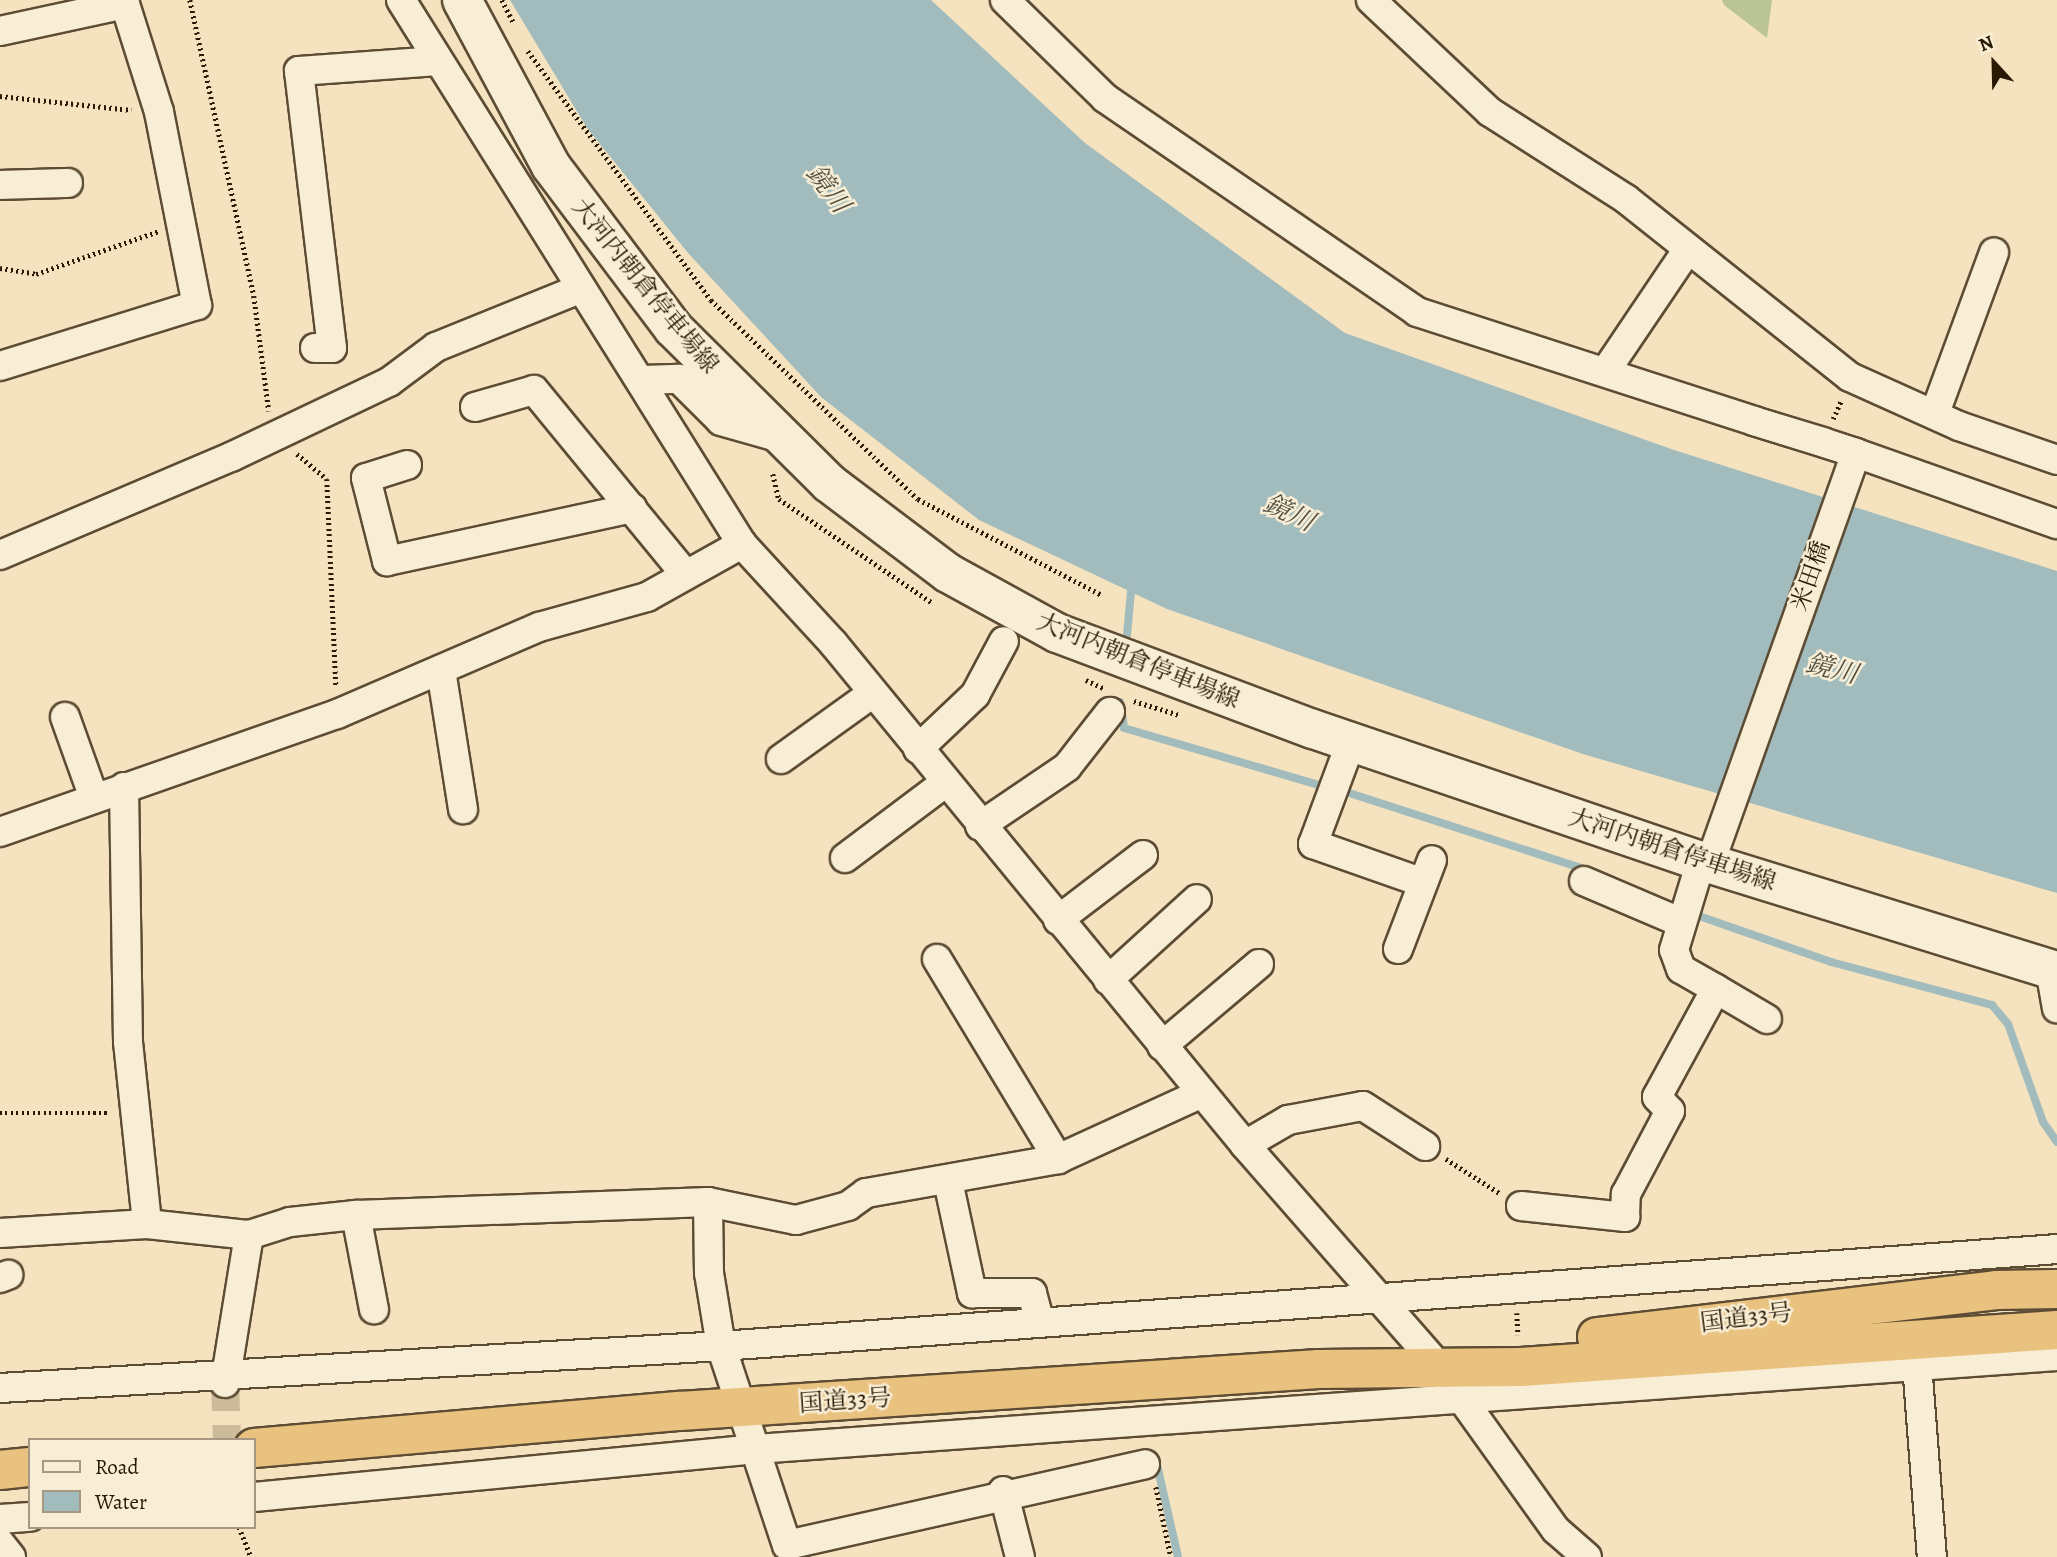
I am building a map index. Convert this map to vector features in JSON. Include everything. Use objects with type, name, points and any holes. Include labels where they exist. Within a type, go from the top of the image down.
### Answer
[{"type":"highway","name":"国道33号","points":[[256,1448],[742,1408],[1437,1364],[1742,1318],[2057,1289]]},
{"type":"highway","name":"国道33号","points":[[1437,1364],[1521,1367],[2057,1330]]},
{"type":"main road","name":"大河内朝倉停車場線","points":[[462,0],[551,166],[616,257],[673,328],[828,483],[948,573],[1057,633],[1351,742],[1710,854],[2053,970]]},
{"type":"street","points":[[401,0],[577,290],[644,380],[742,544],[873,693],[1245,1144],[1437,1364],[1556,1530],[1587,1557]]},
{"type":"street","points":[[1005,0],[1105,99],[1417,312],[1823,443],[1852,463]]},
{"type":"street","points":[[1371,0],[1490,113],[1626,199],[1840,369],[1935,413],[2057,460]]},
{"type":"street","points":[[0,31],[125,4],[159,113],[197,305],[0,366]]},
{"type":"street","points":[[314,348],[332,348],[299,71],[438,61]]},
{"type":"street","points":[[0,185],[68,183]]},
{"type":"street","points":[[1605,372],[1688,249]]},
{"type":"street","points":[[1935,413],[1994,253]]},
{"type":"street","points":[[0,555],[277,436],[389,382],[436,346],[577,290]]},
{"type":"street","points":[[644,380],[680,379],[721,421],[781,438]]},
{"type":"street","points":[[475,408],[534,390],[686,575]]},
{"type":"street","points":[[1754,421],[1852,463],[2057,524]]},
{"type":"street","name":"米田橋","points":[[1767,1019],[1681,969],[1674,950],[1680,922],[1710,854],[1852,463]]},
{"type":"street","points":[[407,465],[366,478],[387,561],[632,508]]},
{"type":"street","points":[[0,832],[337,714],[539,627],[647,597],[742,544]]},
{"type":"street","points":[[918,749],[975,695],[1004,641]]},
{"type":"street","points":[[441,670],[463,809]]},
{"type":"street","points":[[781,759],[873,693]]},
{"type":"street","points":[[980,826],[1067,767],[1110,712]]},
{"type":"street","points":[[65,717],[94,798]]},
{"type":"street","points":[[1351,742],[1313,844],[1426,871],[1398,949]]},
{"type":"street","points":[[845,858],[945,783]]},
{"type":"street","points":[[124,787],[134,1113],[147,1224]]},
{"type":"street","points":[[1058,920],[1143,855]]},
{"type":"street","points":[[1584,881],[1680,922]]},
{"type":"street","points":[[1108,980],[1197,899]]},
{"type":"street","points":[[937,959],[1058,1159]]},
{"type":"street","points":[[1162,1046],[1259,964]]},
{"type":"street","points":[[2053,970],[2057,1008]]},
{"type":"street","points":[[1521,1206],[1625,1217],[1626,1194],[1670,1111],[1657,1097],[1716,989]]},
{"type":"street","points":[[0,1233],[147,1224],[249,1236],[290,1222],[356,1215],[708,1202],[796,1220],[848,1206],[866,1194],[1058,1159],[1202,1093]]},
{"type":"street","points":[[1245,1144],[1288,1120],[1363,1106],[1425,1146]]},
{"type":"street","points":[[948,1181],[972,1293],[1032,1293],[1039,1319]]},
{"type":"street","points":[[708,1202],[709,1273],[720,1346],[757,1450],[787,1551],[1003,1491],[1145,1464]]},
{"type":"street","points":[[356,1215],[374,1308]]},
{"type":"street","points":[[225,1378],[249,1236]]},
{"type":"street","points":[[0,1388],[225,1378],[720,1346],[1039,1319],[2057,1249]]},
{"type":"street","points":[[256,1497],[757,1450],[1467,1403],[1917,1364],[2057,1356]]},
{"type":"street","points":[[1917,1364],[1932,1557]]},
{"type":"street","points":[[1003,1491],[1020,1557]]},
{"type":"street","points":[[0,1520],[28,1517]]},
{"type":"street","points":[[0,1543],[12,1557]]},
{"type":"path","points":[[190,0],[254,296],[277,436],[327,479],[337,714]]},
{"type":"path","points":[[502,0],[519,34]]},
{"type":"path","points":[[524,46],[711,300],[918,499],[1102,594]]},
{"type":"path","points":[[0,96],[159,113]]},
{"type":"path","points":[[0,268],[36,274],[180,224]]},
{"type":"path","points":[[1823,443],[1842,398],[1832,390],[1830,377],[1840,369]]},
{"type":"path","points":[[0,1113],[134,1113]]},
{"type":"path","points":[[1425,1146],[1521,1206]]},
{"type":"path","points":[[1145,1464],[1171,1557]]},
{"type":"path","points":[[240,1529],[251,1557]]},
{"type":"green space","points":[[1722,0],[1772,0],[1767,38],[1724,5]]},
{"type":"water","name":"鏡川","points":[[510,0],[931,0],[1085,143],[1345,333],[1674,450],[2057,571],[2057,893],[1583,754],[1167,609],[979,520],[821,397],[688,253],[587,128]]},
{"type":"waterway","points":[[1127,635],[1132,581]]},
{"type":"waterway","points":[[1120,702],[1124,728],[1322,786]]},
{"type":"waterway","points":[[1346,792],[1590,871]]},
{"type":"waterway","points":[[1699,916],[1831,962],[1992,1005],[2008,1024],[2043,1122],[2057,1142]]},
{"type":"waterway","points":[[1157,1465],[1178,1557]]},
{"type":"tunnel","points":[[225,1383],[227,1438]]}]
